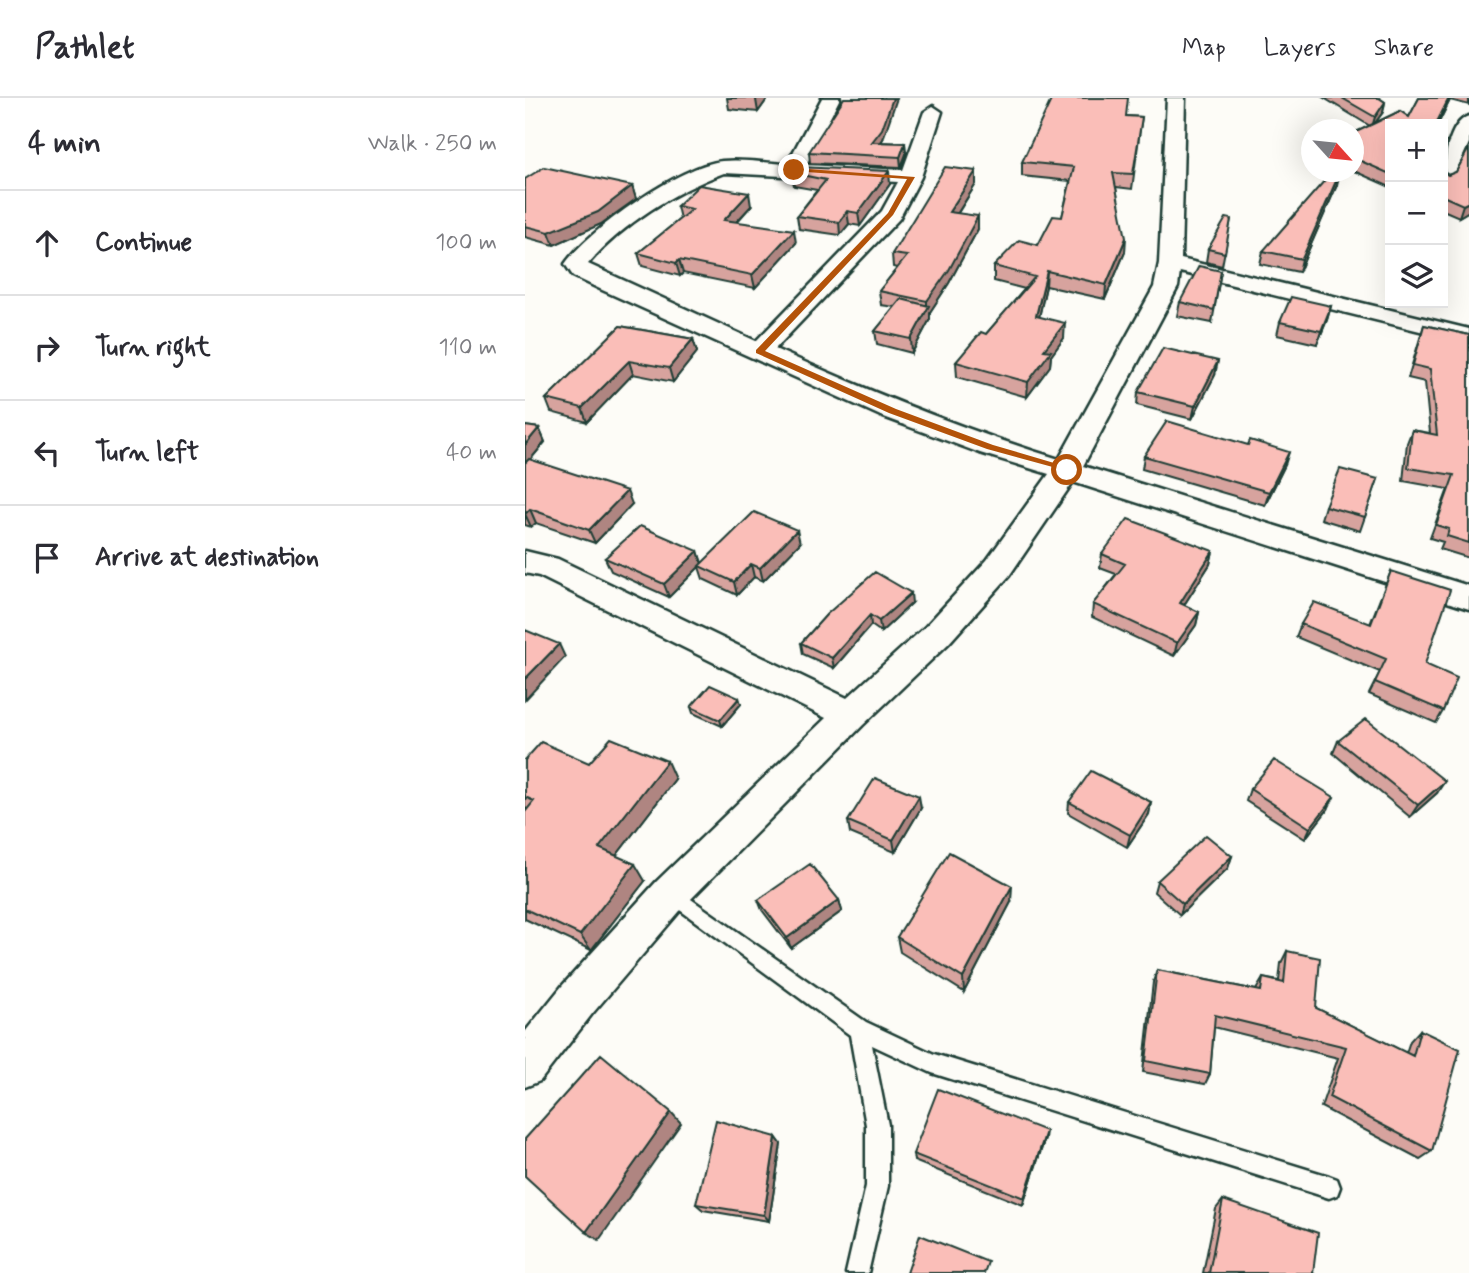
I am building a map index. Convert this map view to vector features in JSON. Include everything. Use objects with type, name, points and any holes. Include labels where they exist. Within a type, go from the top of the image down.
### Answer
[{"type":"street","points":[[794,170],[831,98]]},
{"type":"street","points":[[525,1066],[577,1000],[671,893],[851,715],[937,635],[998,568],[1067,470],[1166,287],[1170,263],[1176,98]]},
{"type":"street","points":[[759,352],[891,214],[911,177],[933,112]]},
{"type":"street","points":[[1448,170],[1465,145],[1469,122]]},
{"type":"street","points":[[911,177],[722,167],[704,172],[609,233],[587,249],[576,264],[581,271],[892,411],[990,447],[1469,598]]},
{"type":"street","points":[[1170,263],[1469,336]]},
{"type":"street","points":[[525,562],[547,567],[851,715]]},
{"type":"lane","points":[[671,893],[859,1029],[932,1063],[1329,1187]]},
{"type":"lane","points":[[857,1273],[877,1186],[877,1125],[859,1029]]},
{"type":"building","points":[[844,98],[893,98],[882,129],[872,142],[905,143],[900,157],[809,152]]},
{"type":"building","points":[[1052,98],[1128,98],[1126,116],[1142,117],[1133,174],[1113,173],[1126,238],[1106,285],[1047,271],[1036,316],[1065,323],[1044,350],[1051,351],[1028,382],[956,362],[981,332],[986,334],[1035,277],[994,266],[1019,240],[1038,245],[1053,216],[1062,217],[1074,167],[1022,162]]},
{"type":"building","points":[[1342,98],[1379,98],[1385,102],[1375,117]]},
{"type":"building","points":[[1419,98],[1449,98],[1438,119],[1385,119],[1385,172],[1364,162],[1364,128],[1400,111],[1409,117]]},
{"type":"building","points":[[1469,148],[1469,202],[1463,205],[1448,198],[1448,175],[1456,172]]},
{"type":"building","points":[[544,167],[632,186],[598,212],[549,232],[525,226],[525,179]]},
{"type":"building","points":[[796,167],[889,171],[858,213],[847,211],[839,222],[797,216],[826,180],[792,173]]},
{"type":"building","points":[[945,167],[976,171],[949,212],[978,216],[949,270],[927,301],[879,291],[907,256],[892,254]]},
{"type":"building","points":[[1323,182],[1336,182],[1302,259],[1263,251]]},
{"type":"building","points":[[699,185],[749,193],[724,220],[794,230],[752,275],[679,260],[676,263],[638,253],[692,209],[677,206]]},
{"type":"building","points":[[1226,218],[1231,219],[1225,253],[1208,249]]},
{"type":"building","points":[[1199,266],[1221,271],[1214,310],[1180,302]]},
{"type":"building","points":[[1291,297],[1331,306],[1321,331],[1280,322]]},
{"type":"building","points":[[901,299],[929,306],[911,339],[875,331]]},
{"type":"building","points":[[1424,325],[1469,335],[1469,543],[1447,536],[1449,529],[1436,525],[1454,475],[1408,468],[1412,430],[1437,435],[1430,369],[1413,365]]},
{"type":"building","points":[[620,326],[693,339],[669,368],[629,361],[582,408],[546,399]]},
{"type":"building","points":[[1163,348],[1218,361],[1195,406],[1138,392]]},
{"type":"building","points":[[1167,421],[1248,445],[1250,440],[1289,452],[1269,492],[1144,456]]},
{"type":"building","points":[[525,426],[539,428],[525,445]]},
{"type":"building","points":[[529,459],[627,491],[589,530],[530,509],[525,514],[525,463]]},
{"type":"building","points":[[1340,469],[1378,479],[1365,517],[1325,506]]},
{"type":"building","points":[[754,512],[797,530],[760,568],[751,564],[734,582],[699,566]]},
{"type":"building","points":[[1128,519],[1213,551],[1180,603],[1199,612],[1177,643],[1093,604],[1125,564],[1102,554]]},
{"type":"building","points":[[640,526],[698,551],[664,584],[605,558]]},
{"type":"building","points":[[1391,571],[1450,590],[1425,664],[1457,678],[1443,711],[1375,682],[1386,659],[1301,624],[1314,602],[1371,624]]},
{"type":"building","points":[[875,572],[911,593],[879,621],[870,615],[832,658],[801,643],[827,614]]},
{"type":"building","points":[[525,630],[559,644],[525,679]]},
{"type":"building","points":[[710,685],[739,698],[720,720],[691,707]]},
{"type":"building","points":[[1366,719],[1445,781],[1418,805],[1338,741]]},
{"type":"building","points":[[611,738],[667,761],[599,848],[635,864],[580,935],[525,909],[525,812],[534,801],[525,797],[525,760],[541,742],[589,763]]},
{"type":"building","points":[[1274,760],[1334,797],[1310,828],[1250,789]]},
{"type":"building","points":[[1091,771],[1151,802],[1130,835],[1069,802]]},
{"type":"building","points":[[875,778],[919,796],[893,840],[848,821]]},
{"type":"building","points":[[1206,835],[1232,856],[1183,904],[1157,881]]},
{"type":"building","points":[[949,852],[1012,886],[963,978],[897,937]]},
{"type":"building","points":[[810,864],[839,900],[787,938],[758,900]]},
{"type":"building","points":[[1287,951],[1320,958],[1316,1008],[1413,1056],[1420,1030],[1460,1049],[1432,1151],[1329,1097],[1346,1047],[1215,1015],[1210,1074],[1146,1061],[1157,970],[1261,991],[1263,978],[1284,983]]},
{"type":"building","points":[[601,1054],[671,1112],[586,1232],[525,1176],[525,1139]]},
{"type":"building","points":[[938,1089],[1046,1131],[1024,1198],[913,1154]]},
{"type":"building","points":[[716,1120],[776,1137],[764,1215],[696,1204]]},
{"type":"building","points":[[1223,1200],[1318,1233],[1313,1273],[1209,1273]]},
{"type":"building","points":[[920,1235],[988,1262],[984,1273],[907,1273]]},
{"type":"route","points":[[794,170],[911,177],[891,214],[759,352],[892,411],[990,447],[1067,470]]}]
